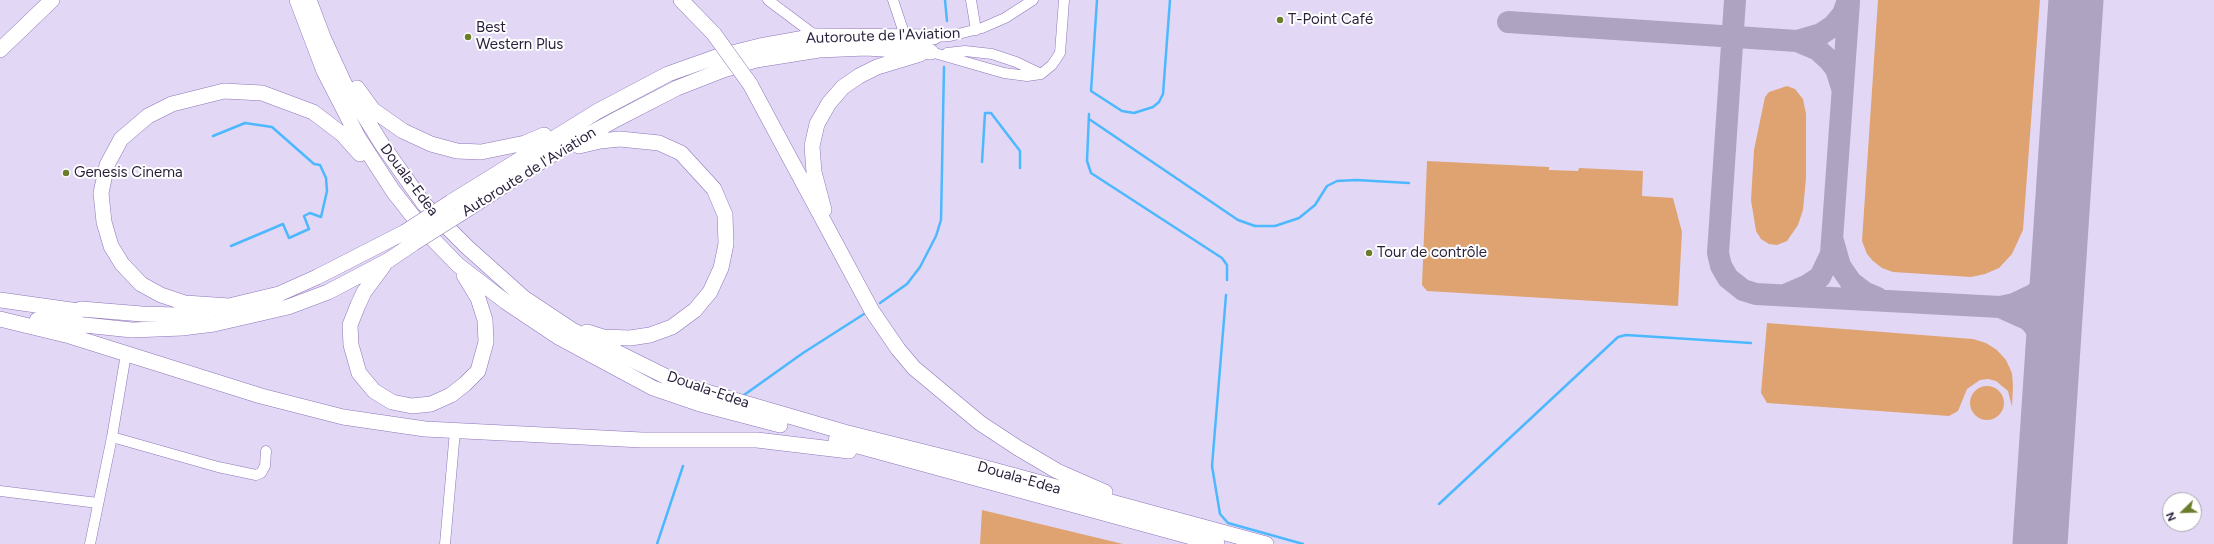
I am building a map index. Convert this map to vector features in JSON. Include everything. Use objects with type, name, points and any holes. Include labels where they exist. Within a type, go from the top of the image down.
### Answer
[{"type":"highway","points":[[0,50],[52,0]]},
{"type":"highway","points":[[18,33],[63,0]]},
{"type":"highway","name":"Douala-Edea","points":[[297,0],[311,41],[335,95],[358,137],[392,191],[422,228],[458,265],[506,302],[560,338],[653,388],[700,404],[775,423],[888,456],[1217,544]]},
{"type":"highway","name":"Douala-Edea","points":[[309,0],[345,85],[383,146],[424,204],[467,247],[524,298],[572,330],[683,385],[844,432],[964,462],[1266,544]]},
{"type":"highway","points":[[314,0],[332,46],[350,80],[373,110],[403,131],[431,144],[457,151],[481,152],[525,143],[598,111]]},
{"type":"highway","points":[[681,0],[714,34],[750,84],[872,311],[898,349],[914,368],[980,423],[1031,456],[1083,483],[1204,527]]},
{"type":"highway","name":"Autoroute de l'Aviation","points":[[0,300],[78,311],[81,309],[176,315],[229,306],[279,294],[410,238],[598,111],[668,74],[702,62],[760,46],[816,36],[907,43],[936,47]]},
{"type":"highway","name":"Autoroute de l'Aviation","points":[[455,208],[671,90],[723,70],[756,60],[819,50],[866,48],[907,43]]},
{"type":"highway","points":[[833,240],[814,172],[812,146],[817,124],[829,103],[843,87],[859,76],[877,67],[936,47]]},
{"type":"highway","points":[[229,306],[185,304],[161,295],[141,284],[122,264],[111,246],[104,222],[101,193],[107,165],[121,139],[148,116],[172,104],[224,91],[262,93],[313,112],[342,134],[392,191]]},
{"type":"highway","points":[[524,298],[572,326],[603,337],[630,338],[650,335],[672,326],[695,310],[710,292],[723,262],[726,244],[725,215],[714,189],[681,153],[659,144],[620,139],[600,141],[556,152]]},
{"type":"highway","name":"Autoroute de l'Aviation","points":[[0,316],[132,330],[182,328],[214,324],[288,307],[328,292],[389,260],[410,238]]},
{"type":"highway","points":[[389,260],[364,292],[358,305],[350,325],[351,345],[359,373],[374,391],[392,402],[412,406],[431,404],[451,395],[466,384],[478,371],[484,356],[486,342],[485,320],[478,298],[458,265]]},
{"type":"highway","points":[[0,319],[70,336],[304,408],[343,417],[417,428],[455,431],[642,440],[757,440],[888,456]]},
{"type":"street","points":[[768,0],[816,36]]},
{"type":"street","points":[[893,0],[907,43]]},
{"type":"street","points":[[971,0],[976,30]]},
{"type":"street","name":"Autoroute de l'Aviation","points":[[936,47],[950,36],[976,30],[999,21],[1033,0]]},
{"type":"street","points":[[936,47],[992,54],[1016,62],[1041,74],[1052,65],[1060,53],[1064,0]]},
{"type":"street","name":"Autoroute de l'Aviation","points":[[936,47],[1004,73],[1027,76],[1041,74]]},
{"type":"street","points":[[90,544],[112,437],[126,354]]},
{"type":"street","points":[[445,544],[455,431]]},
{"type":"street","points":[[112,437],[218,467],[256,475],[261,473],[265,466],[266,451]]},
{"type":"street","points":[[0,492],[98,503]]},
{"type":"shaded area","points":[[1878,0],[2040,0],[2023,230],[2012,254],[1999,268],[1985,274],[1971,277],[1893,272],[1882,268],[1867,254],[1862,241]]},
{"type":"shaded area","points":[[1787,86],[1795,89],[1803,99],[1806,114],[1806,178],[1803,210],[1798,225],[1787,241],[1777,245],[1769,244],[1761,239],[1756,231],[1751,200],[1754,150],[1765,97],[1769,92]]},
{"type":"shaded area","points":[[1427,161],[1549,167],[1549,170],[1578,171],[1579,168],[1643,171],[1642,196],[1673,198],[1682,232],[1678,306],[1427,291],[1422,285]]},
{"type":"shaded area","points":[[1767,323],[1973,339],[1986,343],[1997,350],[2006,360],[2012,373],[2012,407],[2008,391],[1996,381],[1988,379],[1980,380],[1967,389],[1958,411],[1949,416],[1767,403],[1761,393]]},
{"type":"shaded area","points":[[1984,386],[1990,386],[1999,391],[2003,397],[2003,409],[1999,415],[1990,420],[1984,420],[1975,415],[1970,406],[1970,400],[1975,391]]},
{"type":"shaded area","points":[[982,510],[1123,544],[980,544]]},
{"type":"waterway","points":[[945,0],[947,21]]},
{"type":"waterway","points":[[1097,0],[1091,91],[1122,111],[1134,113],[1153,107],[1159,102],[1163,94],[1170,0]]},
{"type":"waterway","points":[[880,303],[907,284],[920,267],[936,236],[941,220],[944,67]]},
{"type":"waterway","points":[[982,162],[985,113],[991,113],[1020,151],[1020,168]]},
{"type":"waterway","points":[[1089,114],[1087,161],[1091,173],[1222,258],[1227,265],[1227,280]]},
{"type":"waterway","points":[[1089,119],[1238,220],[1255,226],[1275,226],[1299,218],[1315,205],[1327,186],[1337,181],[1356,180],[1409,183]]},
{"type":"waterway","points":[[213,136],[245,123],[272,127],[314,164],[320,165],[326,178],[327,191],[321,217],[310,213],[304,216],[309,229],[289,238],[283,224],[231,246]]},
{"type":"waterway","points":[[1226,295],[1212,466],[1220,514],[1228,523],[1303,544]]},
{"type":"waterway","points":[[744,395],[803,353],[864,314]]},
{"type":"waterway","points":[[1439,504],[1618,337],[1626,335],[1751,343]]},
{"type":"waterway","points":[[657,544],[683,466]]},
{"type":"taxiway","points":[[1735,0],[1718,253],[1721,266],[1728,278],[1743,290],[1756,294],[2000,307],[2029,320],[2038,331],[2049,352],[2051,367]]},
{"type":"taxiway","points":[[1508,22],[1797,41],[1821,34],[1833,26],[1843,14],[1848,0]]},
{"type":"taxiway","points":[[1787,294],[1808,285],[1820,277],[1831,254],[1849,2]]},
{"type":"taxiway","points":[[1797,41],[1818,50],[1829,60],[1836,69],[1842,88]]},
{"type":"taxiway","points":[[1833,241],[1840,266],[1851,282],[1864,292],[1878,298]]},
{"type":"taxiway","points":[[2000,307],[2014,304],[2035,294],[2050,277],[2059,257]]},
{"type":"runway","points":[[2040,544],[2076,0]]},
{"type":"place","name":"T-Point Café","points":[[1280,20]]},
{"type":"place","name":"Best Western Plus","points":[[468,37]]},
{"type":"place","name":"Genesis Cinema","points":[[66,173]]},
{"type":"place","name":"Tour de contrôle","points":[[1369,253]]}]
